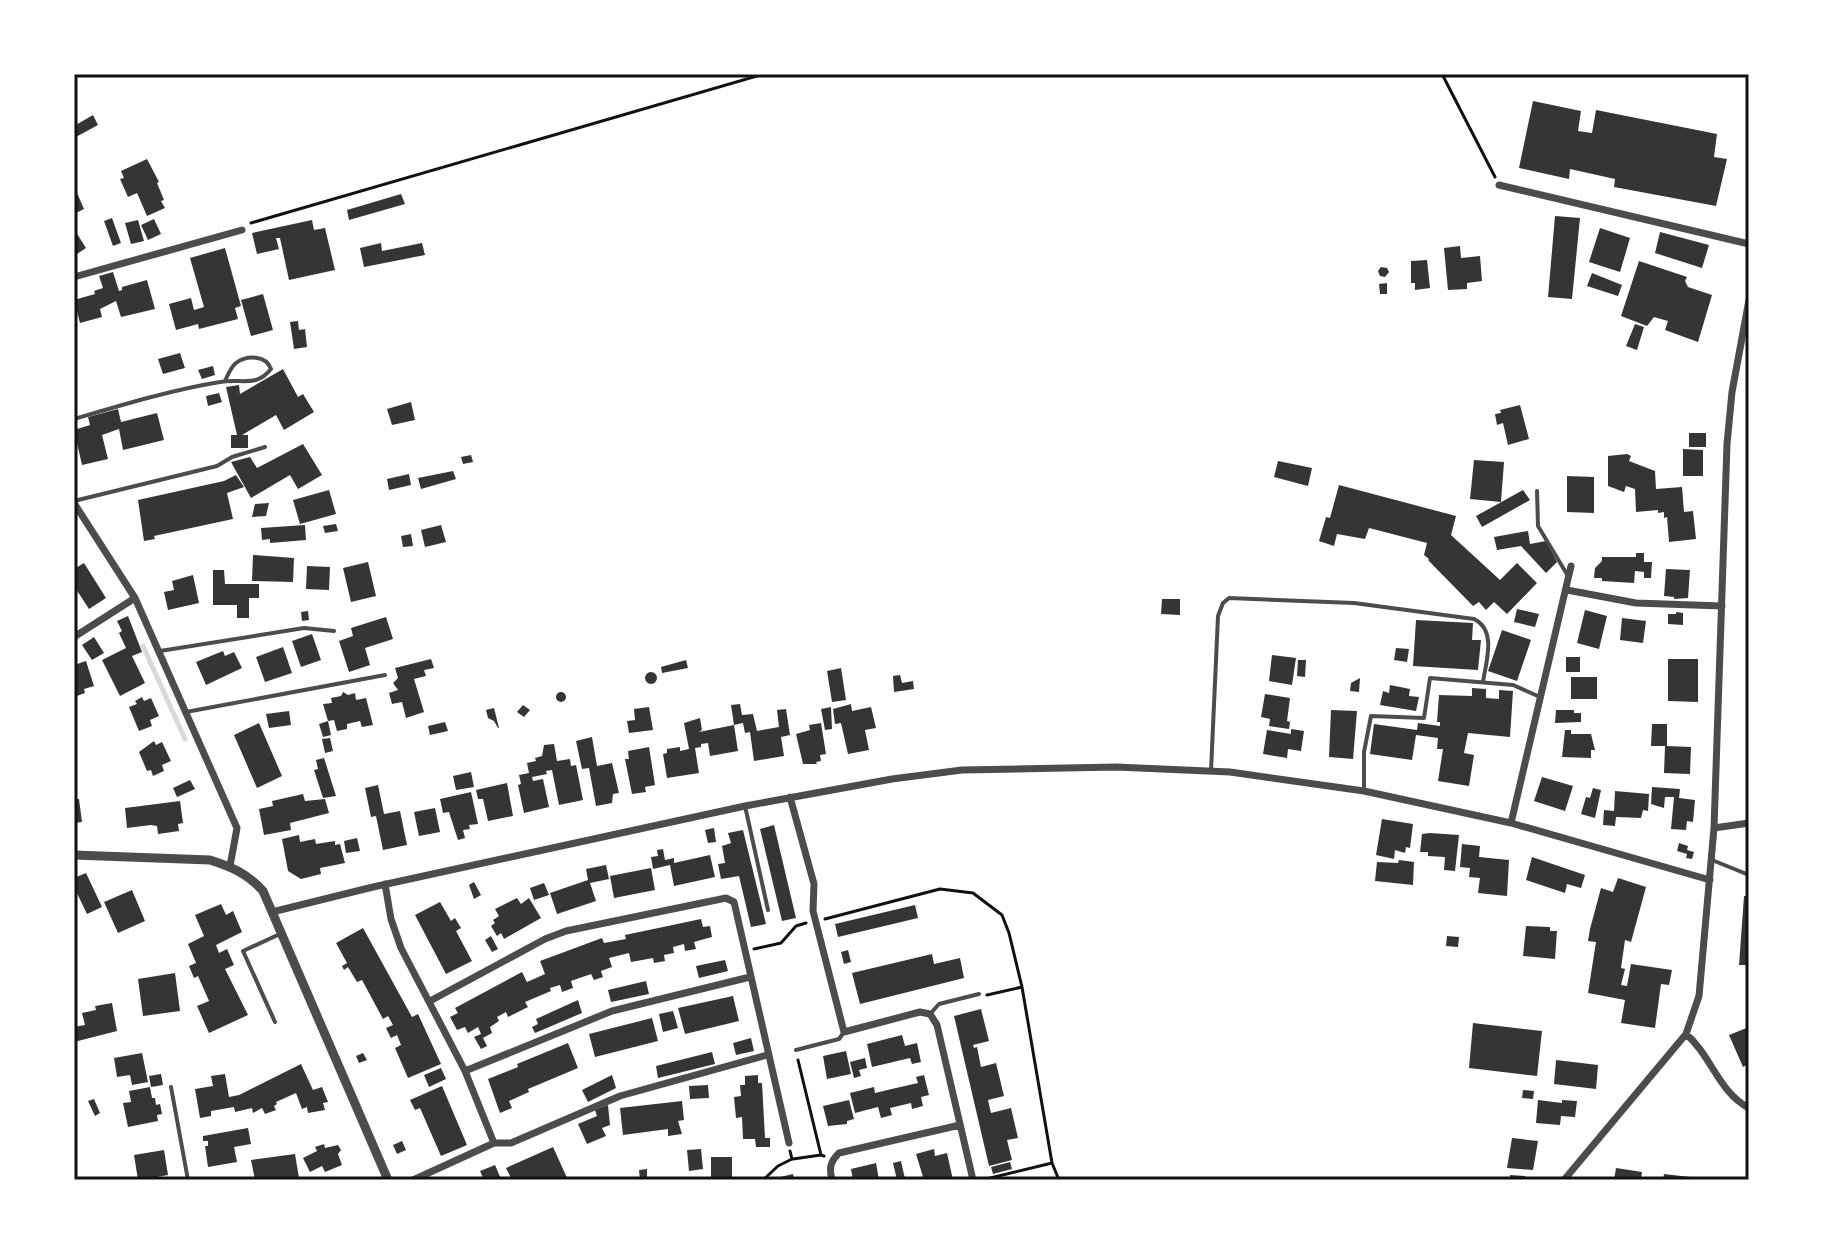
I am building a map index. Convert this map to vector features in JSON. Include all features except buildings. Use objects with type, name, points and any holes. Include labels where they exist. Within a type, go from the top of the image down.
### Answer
[{"type":"street","points":[[1499,185],[1749,244]]},
{"type":"street","points":[[74,277],[242,230]]},
{"type":"street","points":[[1564,1180],[1686,1034],[1699,996],[1714,828],[1731,405],[1749,300]]},
{"type":"street","points":[[74,502],[135,598],[237,828],[230,866]]},
{"type":"street","points":[[1511,823],[1571,566]]},
{"type":"street","points":[[1567,590],[1636,603],[1722,606]]},
{"type":"street","points":[[74,637],[135,598]]},
{"type":"street","points":[[272,912],[385,884],[745,806],[962,770],[1116,767],[1211,771],[1301,781],[1364,791],[1511,823],[1710,880]]},
{"type":"street","points":[[790,797],[814,884],[815,919],[844,1032],[920,1012],[930,1014],[937,1025],[973,1180]]},
{"type":"street","points":[[1714,828],[1749,823]]},
{"type":"street","points":[[74,855],[195,859],[230,866],[263,891],[388,1180]]},
{"type":"street","points":[[385,884],[395,934],[465,1071],[494,1143]]},
{"type":"street","points":[[430,1001],[545,939],[566,931],[719,898],[734,902],[789,1143]]},
{"type":"street","points":[[465,1071],[612,1011],[750,977]]},
{"type":"street","points":[[1686,1034],[1695,1041],[1733,1098],[1747,1107]]},
{"type":"street","points":[[413,1180],[494,1143],[511,1143],[620,1096],[767,1055]]},
{"type":"street","points":[[832,1180],[831,1160],[839,1153],[960,1125]]},
{"type":"lane","points":[[74,419],[225,381],[256,382],[271,369],[263,358],[240,360],[232,366],[225,381]]},
{"type":"lane","points":[[74,502],[217,466],[232,457],[265,447]]},
{"type":"lane","points":[[1537,491],[1538,526],[1569,578]]},
{"type":"lane","points":[[1211,771],[1218,616],[1223,603],[1229,598],[1354,603],[1474,619],[1482,623],[1487,633],[1483,682]]},
{"type":"lane","points":[[160,651],[304,628],[334,631]]},
{"type":"lane","points":[[186,712],[385,675]]},
{"type":"lane","points":[[1364,791],[1364,752],[1372,715],[1423,719],[1431,678],[1513,685],[1540,697]]},
{"type":"lane","points":[[745,806],[768,910]]},
{"type":"lane","points":[[1712,860],[1749,875]]},
{"type":"lane","points":[[275,1022],[243,951],[282,933]]},
{"type":"lane","points":[[930,1014],[939,1004],[979,994]]},
{"type":"lane","points":[[796,1050],[839,1039],[844,1032]]},
{"type":"lane","points":[[171,1087],[188,1180]]},
{"type":"lane","points":[[1747,1107],[1749,1115]]},
{"type":"path","points":[[242,230],[250,224],[282,214],[764,74]]},
{"type":"path","points":[[1442,74],[1499,185]]},
{"type":"path","points":[[743,951],[781,943],[796,926],[815,919]]},
{"type":"path","points":[[979,994],[982,996],[1022,987]]},
{"type":"path","points":[[796,1050],[821,1155]]},
{"type":"path","points":[[789,1143],[792,1159]]},
{"type":"path","points":[[763,1180],[778,1166],[792,1159],[821,1155],[831,1160]]},
{"type":"path","points":[[982,1180],[1052,1163]]},
{"type":"waterway","points":[[143,646],[185,739]]}]
